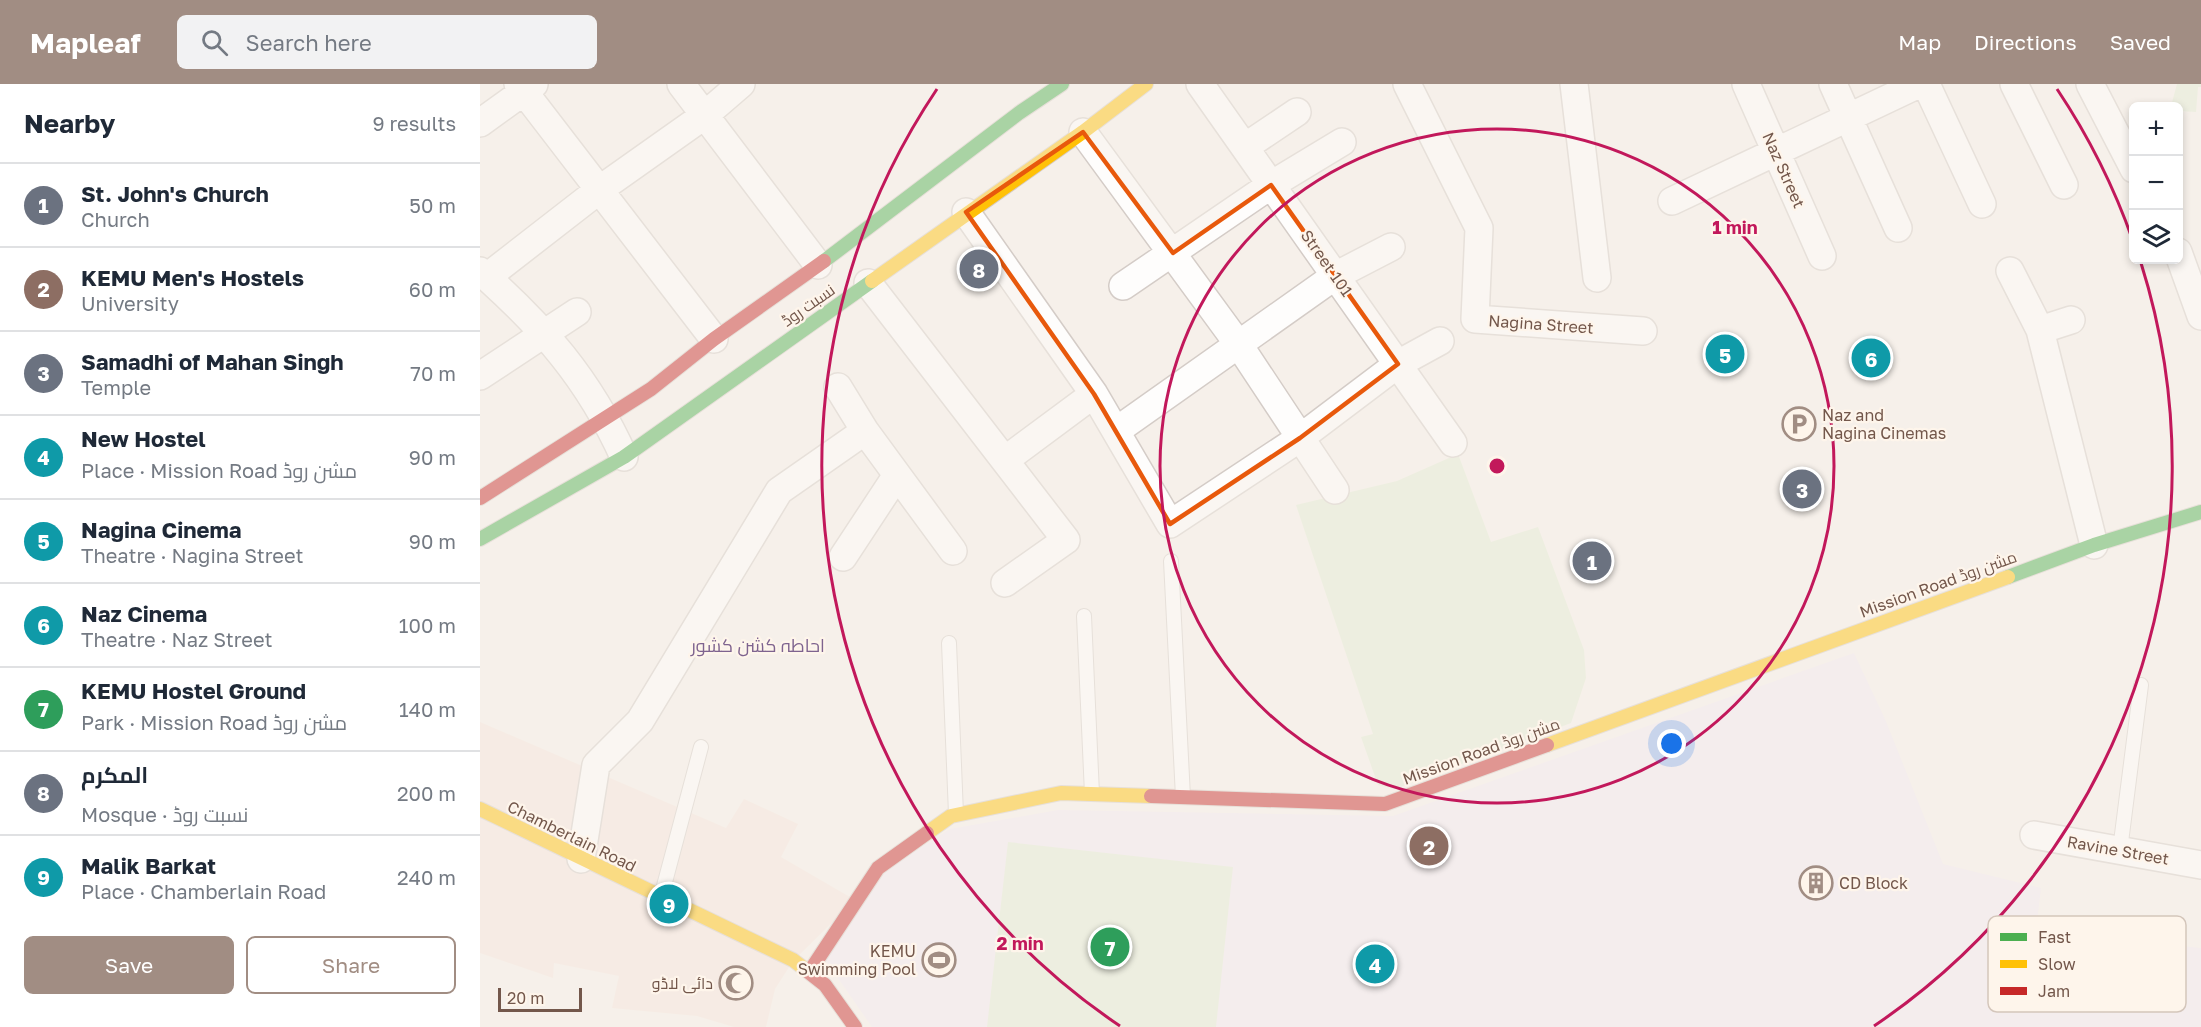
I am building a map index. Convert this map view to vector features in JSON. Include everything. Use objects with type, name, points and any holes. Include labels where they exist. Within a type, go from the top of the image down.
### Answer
[{"type":"street","points":[[681,84],[818,265]]},
{"type":"street","points":[[624,457],[607,418],[545,332],[483,274],[705,115],[741,84]]},
{"type":"street","name":"نسبت روڈ","points":[[481,497],[651,389],[714,339],[818,265],[1019,113],[1062,84]]},
{"type":"street","name":"نسبت روڈ","points":[[480,539],[624,457],[966,212],[1083,132],[1146,84]]},
{"type":"street","name":"Street 101","points":[[1200,84],[1453,443]]},
{"type":"street","name":"Nagina Street","points":[[1407,84],[1479,228],[1475,319],[1643,332]]},
{"type":"street","points":[[1574,84],[1597,278]]},
{"type":"street","name":"Naz Street","points":[[1746,84],[1822,256]]},
{"type":"street","points":[[1833,84],[1898,228]]},
{"type":"street","points":[[1672,201],[1919,84]]},
{"type":"street","points":[[1926,84],[1982,204]]},
{"type":"street","points":[[2014,84],[2064,185]]},
{"type":"street","points":[[2090,84],[2129,161]]},
{"type":"street","points":[[480,123],[525,87],[599,190],[714,339]]},
{"type":"street","points":[[1245,147],[1297,112]]},
{"type":"street","points":[[1083,132],[1239,345],[1335,490]]},
{"type":"street","points":[[1123,286],[1272,185],[1342,142]]},
{"type":"street","points":[[966,212],[1094,394],[1170,524],[1300,438],[1398,364],[1440,341]]},
{"type":"street","points":[[1116,431],[1335,276],[1391,247]]},
{"type":"street","points":[[2182,264],[2201,316]]},
{"type":"street","points":[[2010,272],[2040,330],[2094,544]]},
{"type":"street","points":[[867,283],[1066,540],[1005,584]]},
{"type":"street","points":[[480,376],[577,312]]},
{"type":"street","points":[[2040,330],[2071,320]]},
{"type":"street","points":[[838,387],[866,431],[953,551]]},
{"type":"street","points":[[1005,460],[1094,394]]},
{"type":"street","points":[[581,859],[597,765],[640,720],[779,491],[866,431]]},
{"type":"street","points":[[843,557],[897,475]]},
{"type":"street","name":"Mission Road مشن روڈ","points":[[810,971],[878,868],[908,844],[956,815],[1061,793],[1385,804],[2094,544],[2201,512]]},
{"type":"street","name":"Chamberlain Road","points":[[480,809],[794,960],[810,971],[838,999],[855,1027]]},
{"type":"street","name":"Ravine Street","points":[[2034,835],[2201,864]]},
{"type":"lane","points":[[1171,561],[1184,797]]},
{"type":"lane","points":[[1084,616],[1092,794]]},
{"type":"lane","points":[[948,642],[956,815]]},
{"type":"lane","points":[[2120,850],[2141,685]]},
{"type":"lane","points":[[661,897],[701,747]]},
{"type":"highlighted area","points":[[1083,132],[1173,253],[1271,185],[1398,364],[1300,438],[1170,524],[1094,394],[966,212]]},
{"type":"shaded area","points":[[1854,653],[1885,719],[1943,864],[2041,888],[2038,916],[1988,916],[1988,1012],[2186,1012],[2186,946],[2201,948],[2201,1027],[872,1027],[824,958],[888,868],[950,829],[1058,810],[1393,816]]},
{"type":"shaded area","points":[[480,722],[726,828],[744,799],[798,824],[781,857],[855,900],[793,961],[775,989],[766,1027],[734,1027],[697,1016],[612,1008],[619,976],[554,963],[553,978],[480,953]]},
{"type":"green space","points":[[2177,84],[2201,84],[2201,87],[2198,87],[2196,112],[2183,111],[2183,102],[2172,102]]},
{"type":"green space","points":[[1458,454],[1491,542],[1538,527],[1584,650],[1586,678],[1571,723],[1395,789],[1378,785],[1361,737],[1373,734],[1296,505],[1397,481]]},
{"type":"green space","points":[[1008,842],[1233,867],[1216,1027],[987,1027]]},
{"type":"traffic: fast","points":[[824,261],[1019,113],[1062,84]]},
{"type":"traffic: fast","points":[[480,539],[624,457],[872,281]]},
{"type":"traffic: fast","points":[[2008,577],[2094,545],[2201,512]]},
{"type":"traffic: slow","points":[[872,281],[1083,132],[1146,84]]},
{"type":"traffic: slow","points":[[1547,745],[2008,577]]},
{"type":"traffic: slow","points":[[927,833],[951,816],[1061,793],[1151,796]]},
{"type":"traffic: slow","points":[[480,809],[793,960],[806,970]]},
{"type":"traffic: jam","points":[[480,498],[651,389],[714,339],[824,261]]},
{"type":"traffic: jam","points":[[1151,796],[1385,804],[1547,745]]},
{"type":"traffic: jam","points":[[810,971],[878,868],[927,833]]},
{"type":"traffic: jam","points":[[806,970],[825,985],[855,1027]]},
{"type":"place","name":"المکرم","points":[[979,269]]},
{"type":"place","name":"Nagina Cinema","points":[[1725,354]]},
{"type":"place","name":"Naz Cinema","points":[[1871,358]]},
{"type":"place","name":"Naz and Nagina Cinemas","points":[[1799,424]]},
{"type":"place","name":"Samadhi of Mahan Singh","points":[[1802,489]]},
{"type":"place","name":"St. John's Church","points":[[1592,561]]},
{"type":"place","name":"KEMU Men's Hostels","points":[[1429,846]]},
{"type":"place","name":"CD Block","points":[[1816,883]]},
{"type":"place","name":"Malik Barkat","points":[[669,904]]},
{"type":"place","name":"KEMU Hostel Ground","points":[[1110,947]]},
{"type":"place","name":"KEMU Swimming Pool","points":[[939,960]]},
{"type":"place","name":"New Hostel","points":[[1375,964]]},
{"type":"place","name":"دائی لاڈو","points":[[736,983]]},
{"type":"district","name":"احاطہ کشن کشور","points":[[758,645]]}]
